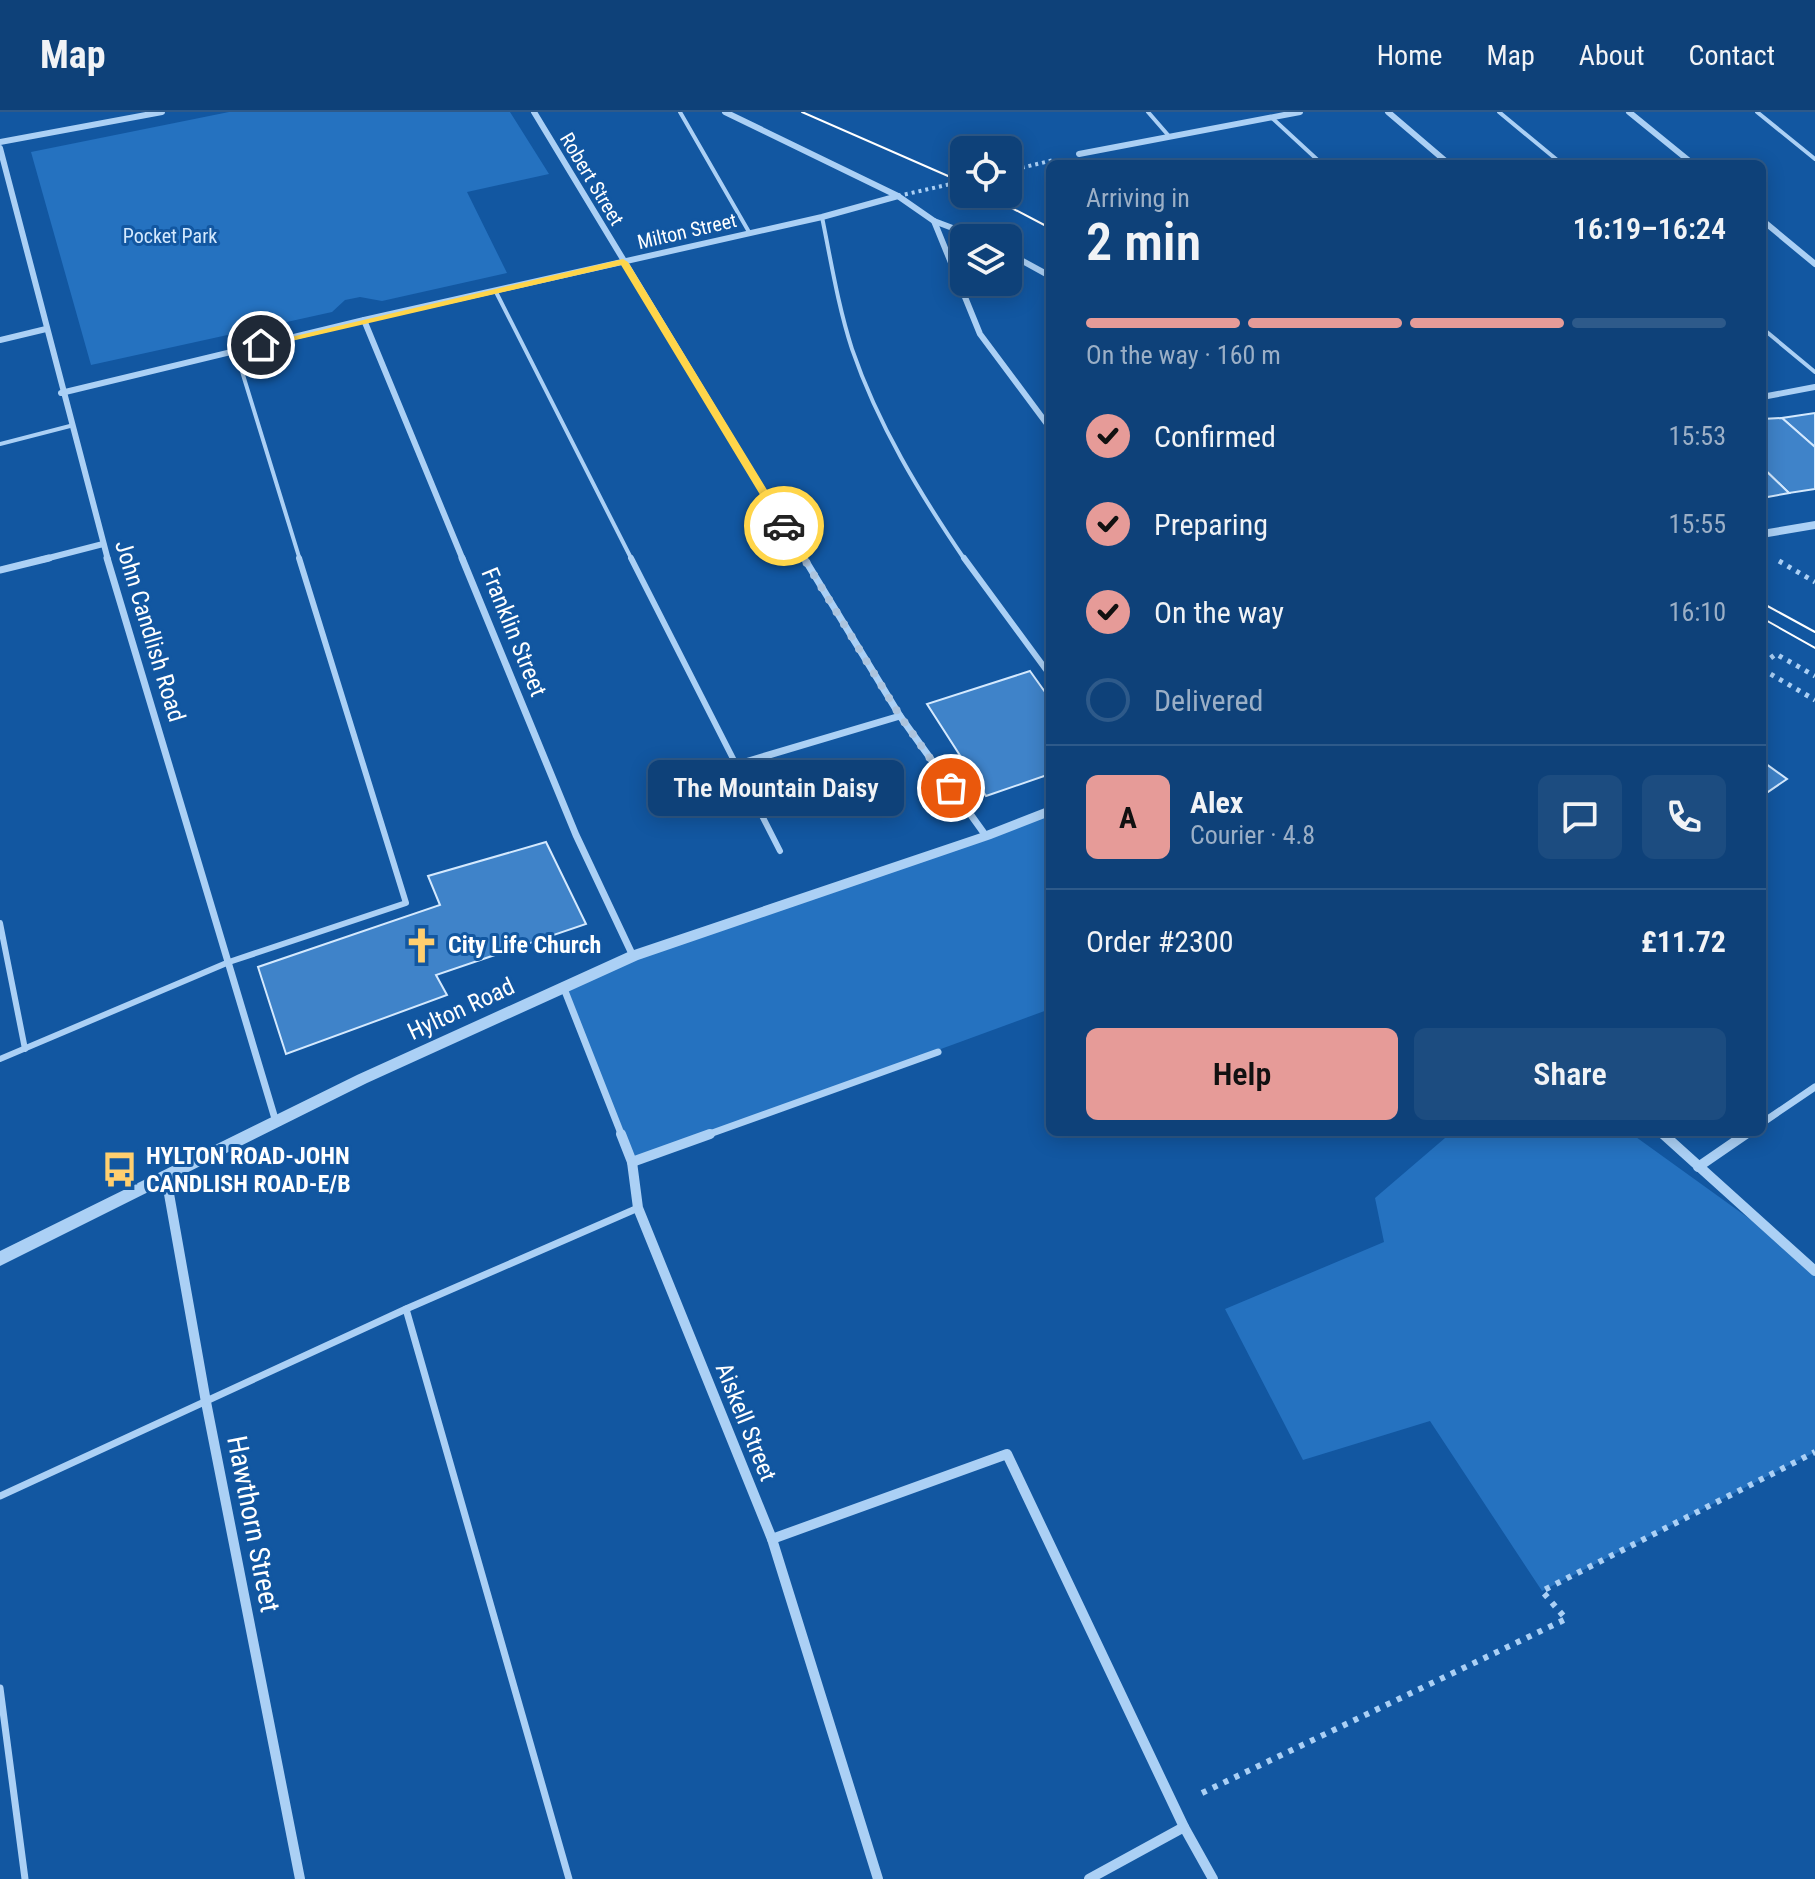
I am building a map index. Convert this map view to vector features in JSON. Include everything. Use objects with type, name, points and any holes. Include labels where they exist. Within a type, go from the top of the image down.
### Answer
[{"type":"street","points":[[0,142],[162,112]]},
{"type":"street","name":"Robert Street","points":[[534,112],[900,716],[986,836]]},
{"type":"street","points":[[725,112],[898,196],[934,221],[950,227]]},
{"type":"street","points":[[1079,154],[1300,112]]},
{"type":"street","points":[[1388,112],[1444,160]]},
{"type":"street","points":[[1629,112],[1688,160]]},
{"type":"street","name":"John Candlish Road","points":[[0,148],[61,393],[103,544],[276,1122]]},
{"type":"street","name":"Milton Street","points":[[61,393],[364,320],[822,217],[898,196]]},
{"type":"street","points":[[934,221],[980,334],[1046,423]]},
{"type":"street","points":[[1766,223],[1815,264]]},
{"type":"street","points":[[1022,261],[1046,274]]},
{"type":"street","name":"Franklin Street","points":[[364,320],[576,835],[633,956]]},
{"type":"street","points":[[0,340],[46,329]]},
{"type":"street","points":[[1766,396],[1815,387]]},
{"type":"street","points":[[1766,533],[1815,525]]},
{"type":"street","points":[[0,570],[103,544]]},
{"type":"street","points":[[735,765],[900,716]]},
{"type":"street","name":"Hylton Road","points":[[0,1259],[276,1122],[633,956],[986,836],[1046,813]]},
{"type":"street","name":"Aiskell Street","points":[[563,986],[632,1162],[638,1208],[772,1539],[878,1879]]},
{"type":"street","points":[[632,1162],[938,1052]]},
{"type":"street","points":[[1766,1120],[1815,1087]]},
{"type":"street","points":[[1665,1136],[1815,1271]]},
{"type":"street","points":[[1698,1167],[1743,1136]]},
{"type":"street","name":"Hawthorn Street","points":[[166,1177],[206,1402],[300,1879]]},
{"type":"street","points":[[772,1539],[1007,1454],[1184,1827],[1213,1879]]},
{"type":"street","points":[[1089,1879],[1184,1827]]},
{"type":"lane","points":[[680,112],[749,232]]},
{"type":"lane","points":[[1148,112],[1168,135]]},
{"type":"lane","points":[[1499,112],[1557,160]]},
{"type":"lane","points":[[1757,112],[1815,159]]},
{"type":"lane","points":[[1271,117],[1318,160]]},
{"type":"lane","points":[[822,217],[844,321],[875,408],[967,565],[1046,670]]},
{"type":"lane","points":[[495,290],[780,851]]},
{"type":"lane","points":[[1766,331],[1815,372]]},
{"type":"lane","points":[[0,1059],[229,962],[406,903],[236,352]]},
{"type":"lane","points":[[0,444],[70,426]]},
{"type":"lane","points":[[0,923],[25,1049]]},
{"type":"lane","points":[[0,1496],[406,1309],[638,1208]]},
{"type":"lane","points":[[406,1309],[569,1879]]},
{"type":"lane","points":[[0,1688],[25,1879]]},
{"type":"path","points":[[1054,160],[1079,154]]},
{"type":"path","points":[[1022,168],[1046,162]]},
{"type":"path","points":[[898,196],[950,184]]},
{"type":"path","points":[[1767,555],[1815,582]]},
{"type":"path","points":[[1766,659],[1776,654],[1815,676]]},
{"type":"path","points":[[1766,671],[1815,700]]},
{"type":"path","points":[[1175,1806],[1566,1619],[1542,1591],[1815,1452]]},
{"type":"green space","name":"Pocket Park","points":[[229,112],[510,112],[549,174],[467,192],[507,273],[382,301],[360,297],[345,300],[332,312],[91,365],[31,152]]},
{"type":"green space","points":[[1046,812],[1046,1010],[632,1162],[563,986]]},
{"type":"green space","points":[[1447,1136],[1635,1136],[1815,1266],[1815,1452],[1542,1591],[1430,1421],[1303,1460],[1225,1309],[1384,1242],[1375,1198]]},
{"type":"building","points":[[1815,413],[1815,447],[1782,418]]},
{"type":"building","points":[[1782,418],[1815,447],[1815,489],[1789,493],[1766,471],[1766,419]]},
{"type":"building","points":[[1766,471],[1789,493],[1766,497]]},
{"type":"building","points":[[1030,671],[1046,693],[1046,775],[986,796],[927,704]]},
{"type":"building","points":[[1766,764],[1787,779],[1766,793]]},
{"type":"building","name":"City Life Church","points":[[546,842],[586,924],[436,975],[447,995],[286,1054],[258,967],[440,905],[428,876]]},
{"type":"tram line","points":[[802,112],[950,177]]},
{"type":"tram line","points":[[1012,208],[1046,226]]},
{"type":"tram line","points":[[1766,605],[1815,632]]},
{"type":"tram line","points":[[1766,620],[1815,648]]},
{"type":"way so far","points":[[784,526],[900,716],[951,788]]},
{"type":"place","name":"The Mountain Daisy","points":[[951,788]]},
{"type":"place","name":"City Life Church","points":[[422,945]]},
{"type":"place","name":"HYLTON ROAD-JOHN CANDLISH ROAD-E/B","points":[[120,1170]]},
{"type":"route","points":[[261,345],[623,262],[784,526]]}]
